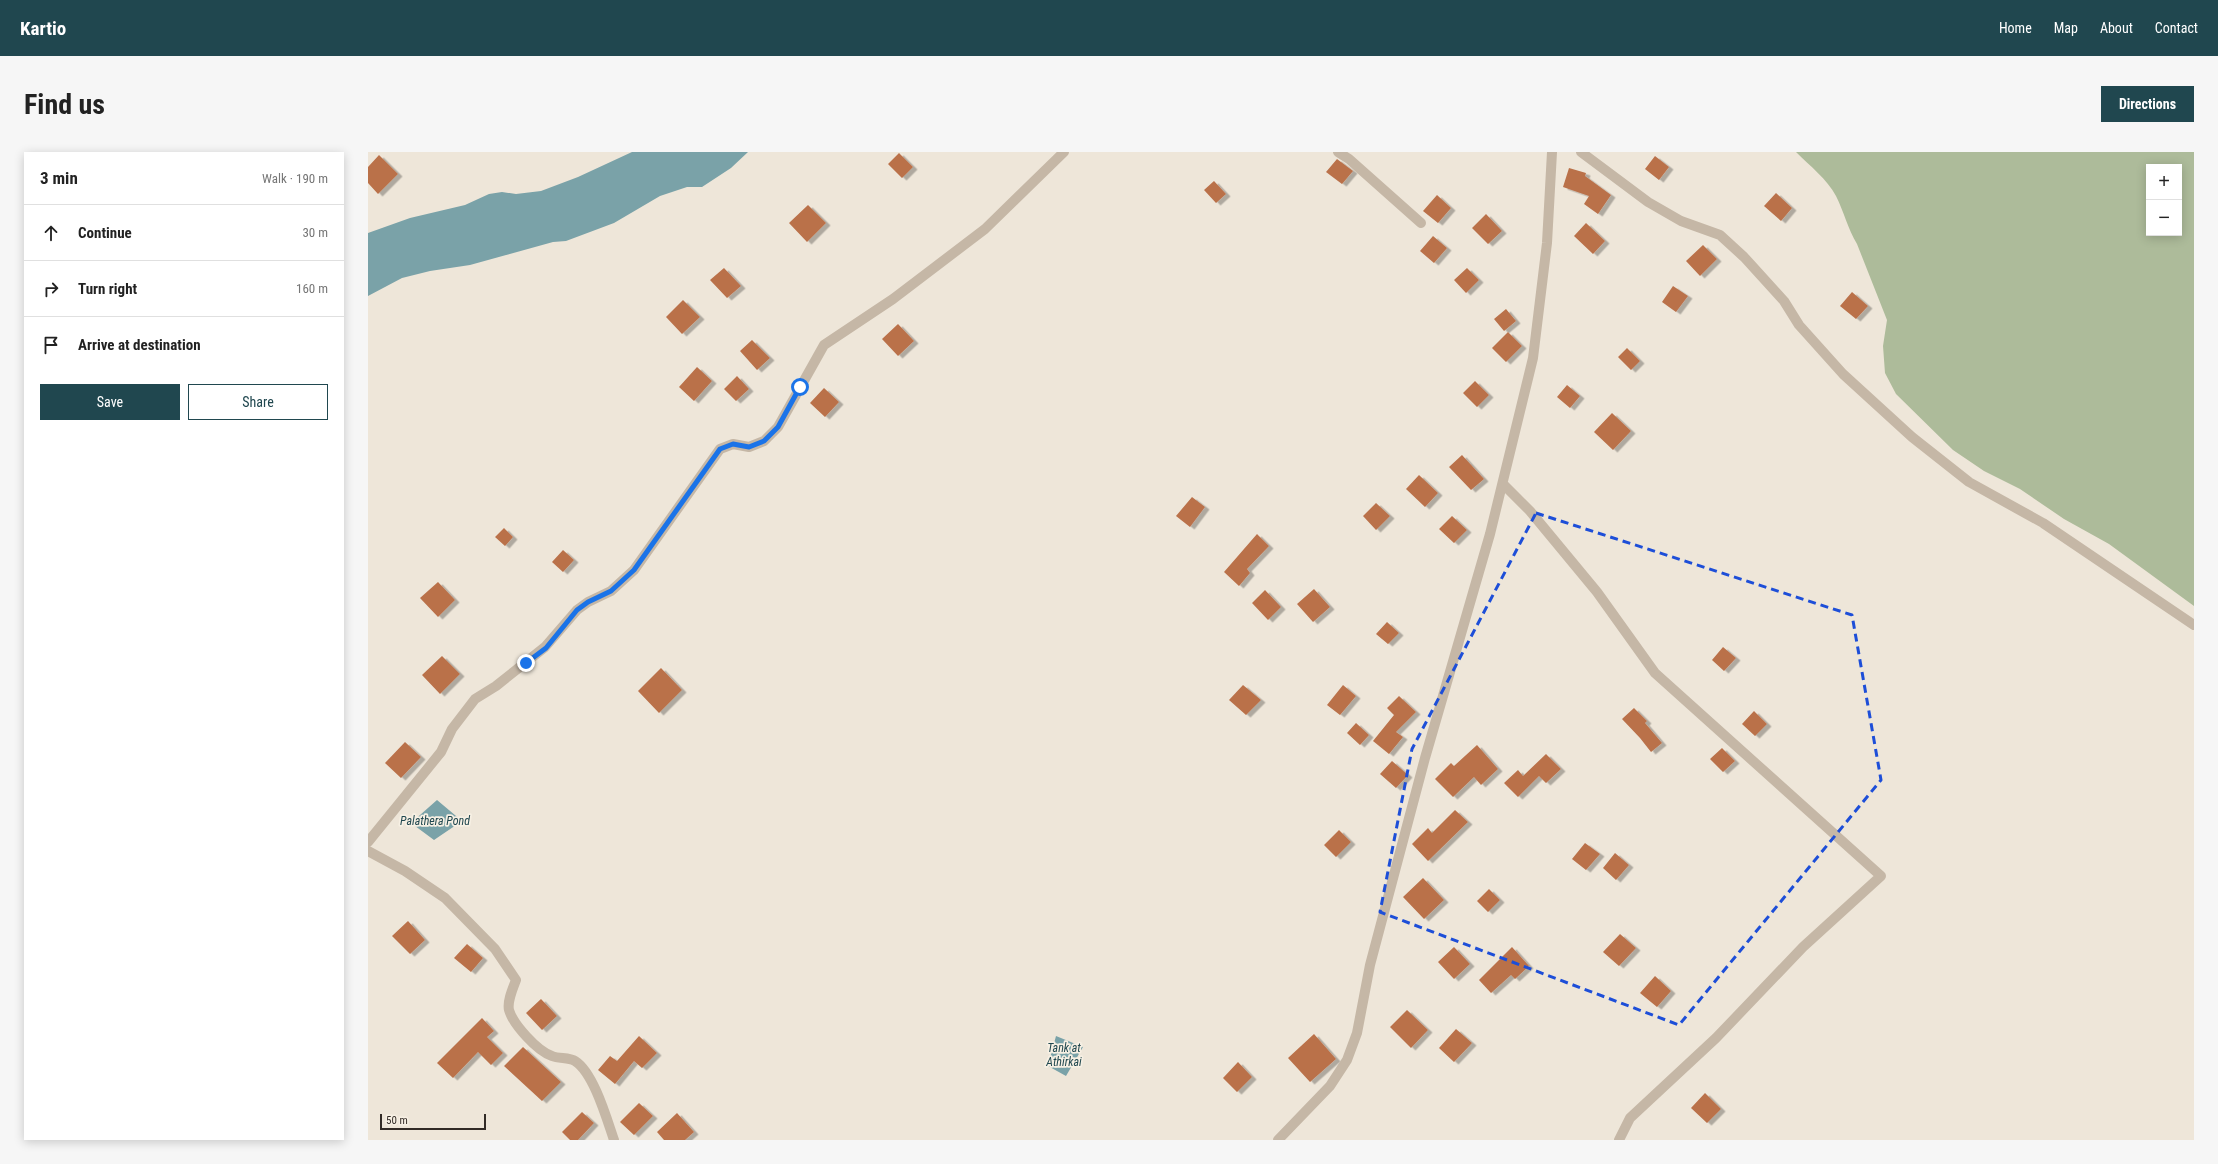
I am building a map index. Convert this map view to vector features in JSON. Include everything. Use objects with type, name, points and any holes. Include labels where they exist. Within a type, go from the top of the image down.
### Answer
[{"type":"street","points":[[368,842],[441,752],[452,729],[475,699],[496,686],[546,648],[577,610],[588,602],[611,591],[634,570],[720,449],[733,444],[749,447],[764,441],[778,427],[824,344],[893,299],[985,229],[1064,152]]},
{"type":"street","points":[[1338,152],[1349,159],[1421,223]]},
{"type":"street","points":[[1278,1140],[1330,1086],[1347,1060],[1356,1033],[1370,965],[1387,899],[1503,484],[1533,358],[1547,243],[1552,152]]},
{"type":"street","points":[[1581,152],[1655,206],[1681,221],[1720,235],[1744,257],[1784,301],[1799,325],[1843,374],[1912,437],[1969,482],[2043,523],[2194,625]]},
{"type":"street","points":[[1503,484],[1530,510],[1596,592],[1655,673],[1881,876],[1803,948],[1716,1038],[1630,1118],[1618,1140]]},
{"type":"street","points":[[368,851],[405,870],[444,898],[495,949],[516,980],[509,1008],[516,1024],[537,1046],[551,1056],[575,1061],[588,1076],[601,1102],[614,1140]]},
{"type":"highlighted area","points":[[1536,513],[1852,615],[1881,780],[1679,1025],[1380,912],[1412,749]]},
{"type":"green space","points":[[1796,152],[2194,152],[2194,606],[2109,544],[2064,519],[2020,489],[1984,471],[1953,450],[1896,394],[1885,373],[1883,346],[1887,320],[1839,202],[1823,178]]},
{"type":"water","points":[[632,152],[748,152],[731,168],[702,187],[687,187],[660,196],[614,223],[566,241],[553,242],[470,265],[430,271],[402,278],[368,296],[368,233],[410,218],[465,205],[489,194],[502,192],[516,194],[541,191],[578,177]]},
{"type":"water","name":"Palathera Pond","points":[[437,800],[462,821],[434,840],[411,823]]},
{"type":"water","name":"Tank at Athirkai","points":[[1056,1036],[1083,1047],[1066,1076],[1048,1066]]},
{"type":"building","points":[[899,153],[913,167],[902,178],[888,164]]},
{"type":"building","points":[[379,155],[398,174],[378,194],[368,183],[368,167]]},
{"type":"building","points":[[1655,156],[1669,167],[1659,180],[1645,169]]},
{"type":"building","points":[[1337,159],[1353,171],[1342,184],[1326,172]]},
{"type":"building","points":[[1569,168],[1586,173],[1585,176],[1611,195],[1598,214],[1584,204],[1589,196],[1563,187]]},
{"type":"building","points":[[1214,181],[1226,194],[1216,203],[1204,190]]},
{"type":"building","points":[[1776,193],[1792,208],[1781,221],[1764,206]]},
{"type":"building","points":[[1437,195],[1451,208],[1438,223],[1423,211]]},
{"type":"building","points":[[808,205],[826,223],[807,242],[789,223]]},
{"type":"building","points":[[1486,214],[1502,231],[1488,244],[1472,228]]},
{"type":"building","points":[[1586,223],[1605,241],[1593,254],[1574,236]]},
{"type":"building","points":[[1433,236],[1447,248],[1434,263],[1420,251]]},
{"type":"building","points":[[1703,245],[1717,259],[1700,276],[1686,261]]},
{"type":"building","points":[[724,268],[741,286],[727,298],[710,280]]},
{"type":"building","points":[[1467,268],[1479,280],[1466,293],[1454,280]]},
{"type":"building","points":[[1673,286],[1688,296],[1676,312],[1662,302]]},
{"type":"building","points":[[1852,292],[1868,306],[1856,319],[1840,306]]},
{"type":"building","points":[[683,300],[700,317],[682,334],[666,317]]},
{"type":"building","points":[[1506,309],[1516,321],[1504,331],[1494,319]]},
{"type":"building","points":[[898,324],[914,341],[898,356],[882,339]]},
{"type":"building","points":[[1508,332],[1522,346],[1506,362],[1492,348]]},
{"type":"building","points":[[752,340],[770,358],[757,370],[740,351]]},
{"type":"building","points":[[1627,348],[1640,361],[1631,370],[1618,357]]},
{"type":"building","points":[[697,367],[712,381],[694,401],[679,387]]},
{"type":"building","points":[[737,376],[749,389],[736,401],[724,389]]},
{"type":"building","points":[[1475,381],[1489,395],[1477,407],[1463,393]]},
{"type":"building","points":[[1567,385],[1580,396],[1570,408],[1557,397]]},
{"type":"building","points":[[824,388],[839,402],[825,417],[810,403]]},
{"type":"building","points":[[1612,413],[1631,431],[1613,450],[1594,432]]},
{"type":"building","points":[[1462,455],[1484,479],[1471,490],[1449,467]]},
{"type":"building","points":[[1419,475],[1438,493],[1425,507],[1406,489]]},
{"type":"building","points":[[1192,497],[1205,507],[1190,527],[1176,516]]},
{"type":"building","points":[[1376,503],[1390,516],[1376,530],[1363,516]]},
{"type":"building","points":[[1452,516],[1467,530],[1454,543],[1439,529]]},
{"type":"building","points":[[504,528],[513,537],[505,546],[495,537]]},
{"type":"building","points":[[1257,534],[1269,546],[1247,569],[1250,573],[1239,586],[1224,572]]},
{"type":"building","points":[[563,550],[574,560],[563,572],[552,562]]},
{"type":"building","points":[[438,582],[455,600],[438,617],[420,598]]},
{"type":"building","points":[[1314,589],[1330,607],[1313,622],[1297,604]]},
{"type":"building","points":[[1265,590],[1281,607],[1268,620],[1252,603]]},
{"type":"building","points":[[1387,622],[1399,633],[1388,644],[1376,634]]},
{"type":"building","points":[[1723,647],[1736,658],[1724,671],[1712,660]]},
{"type":"building","points":[[442,656],[460,674],[440,694],[422,675]]},
{"type":"building","points":[[661,668],[682,690],[659,713],[638,691]]},
{"type":"building","points":[[1243,685],[1261,700],[1246,715],[1229,700]]},
{"type":"building","points":[[1343,685],[1356,696],[1340,715],[1327,705]]},
{"type":"building","points":[[1399,696],[1416,712],[1396,732],[1403,737],[1389,754],[1373,741],[1394,715],[1387,708]]},
{"type":"building","points":[[1634,708],[1647,721],[1645,723],[1662,743],[1651,752],[1622,719]]},
{"type":"building","points":[[1754,711],[1767,724],[1755,736],[1742,724]]},
{"type":"building","points":[[1356,723],[1369,735],[1360,745],[1347,733]]},
{"type":"building","points":[[405,742],[421,757],[401,778],[385,763]]},
{"type":"building","points":[[1477,745],[1498,769],[1481,785],[1474,777],[1453,797],[1435,779],[1451,763],[1454,766]]},
{"type":"building","points":[[1722,748],[1735,761],[1723,772],[1710,759]]},
{"type":"building","points":[[1546,754],[1561,769],[1546,783],[1539,776],[1518,797],[1504,783],[1518,770],[1523,776]]},
{"type":"building","points":[[1392,761],[1408,775],[1396,788],[1380,774]]},
{"type":"building","points":[[1455,810],[1468,822],[1428,861],[1412,844],[1428,828],[1432,833]]},
{"type":"building","points":[[1339,830],[1351,842],[1336,857],[1324,845]]},
{"type":"building","points":[[1585,843],[1600,854],[1586,870],[1572,859]]},
{"type":"building","points":[[1615,853],[1629,865],[1616,880],[1603,868]]},
{"type":"building","points":[[1423,878],[1444,900],[1424,919],[1403,897]]},
{"type":"building","points":[[1489,889],[1500,900],[1488,912],[1477,901]]},
{"type":"building","points":[[408,921],[425,940],[410,954],[392,936]]},
{"type":"building","points":[[1620,934],[1636,948],[1619,966],[1603,952]]},
{"type":"building","points":[[467,944],[483,958],[471,972],[454,958]]},
{"type":"building","points":[[1454,947],[1470,964],[1454,979],[1438,962]]},
{"type":"building","points":[[1512,947],[1529,966],[1515,979],[1511,975],[1491,993],[1479,980]]},
{"type":"building","points":[[1655,976],[1671,991],[1657,1007],[1640,993]]},
{"type":"building","points":[[541,999],[557,1016],[542,1030],[526,1013]]},
{"type":"building","points":[[1407,1010],[1428,1030],[1411,1048],[1390,1027]]},
{"type":"building","points":[[482,1018],[494,1031],[487,1037],[503,1053],[491,1065],[478,1052],[453,1078],[437,1063]]},
{"type":"building","points":[[1456,1029],[1472,1043],[1454,1062],[1439,1048]]},
{"type":"building","points":[[1314,1034],[1336,1059],[1310,1082],[1288,1058]]},
{"type":"building","points":[[639,1036],[657,1053],[642,1068],[634,1061],[615,1084],[598,1070],[610,1056],[617,1061]]},
{"type":"building","points":[[523,1047],[561,1082],[542,1101],[504,1066]]},
{"type":"building","points":[[1238,1062],[1252,1077],[1237,1092],[1223,1078]]},
{"type":"building","points":[[1705,1093],[1721,1109],[1707,1123],[1691,1108]]},
{"type":"building","points":[[639,1103],[653,1116],[634,1135],[620,1122]]},
{"type":"building","points":[[582,1112],[594,1123],[578,1140],[570,1140],[562,1132]]},
{"type":"building","points":[[677,1113],[694,1132],[685,1140],[664,1140],[657,1132]]},
{"type":"route","points":[[526,663],[546,648],[561,627],[577,610],[588,602],[611,591],[634,570],[720,449],[733,444],[749,447],[764,441],[778,427],[800,387]]}]
